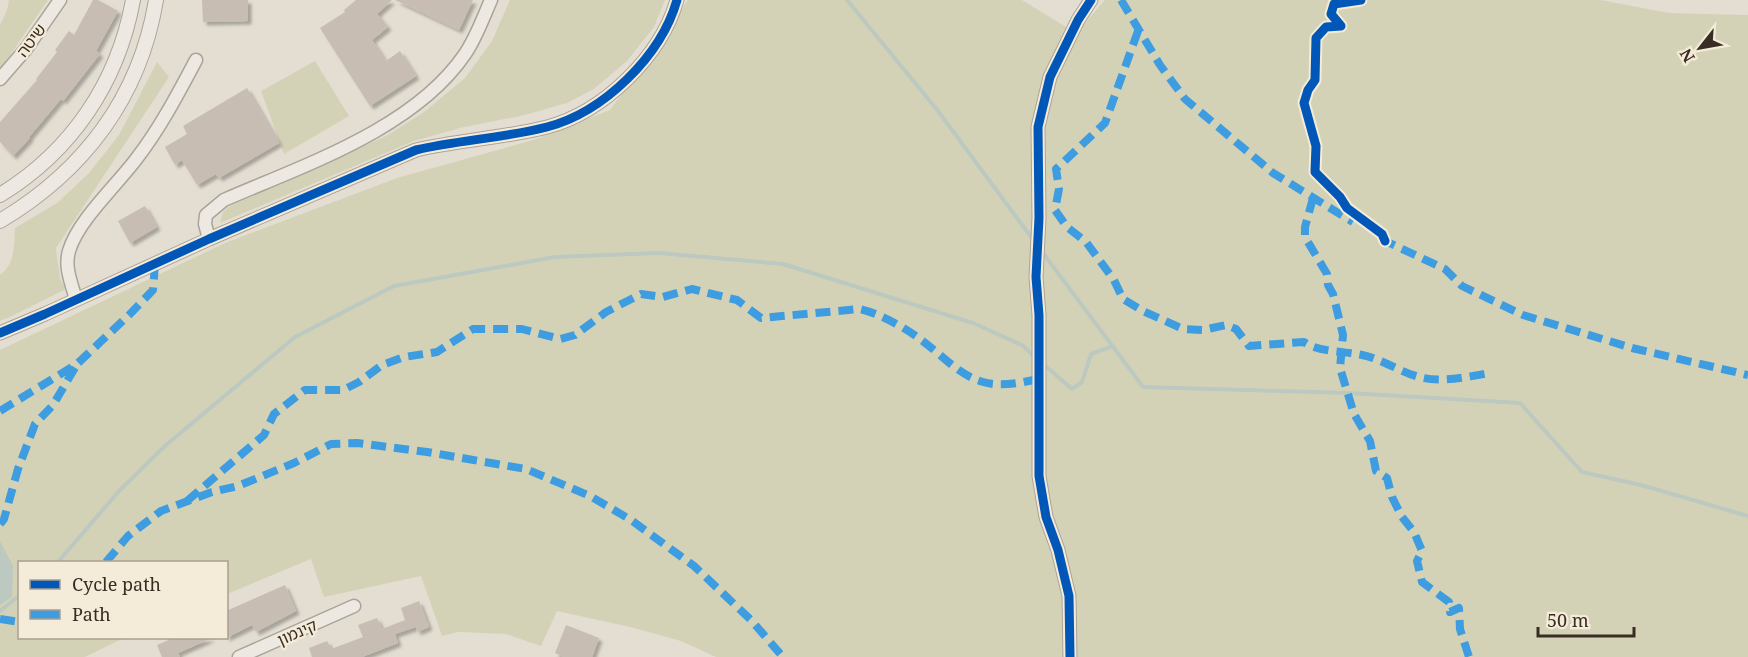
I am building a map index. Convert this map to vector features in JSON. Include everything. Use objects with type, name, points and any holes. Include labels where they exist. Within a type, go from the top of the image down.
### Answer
[{"type":"street","name":"שיטה","points":[[0,78],[26,49],[60,0]]},
{"type":"street","points":[[0,195],[54,152],[92,107],[117,61],[133,0]]},
{"type":"street","points":[[0,221],[50,187],[85,152],[111,120],[137,70],[147,43],[156,0]]},
{"type":"street","points":[[209,239],[205,224],[206,214],[224,200],[361,139],[387,124],[430,92],[447,77],[466,53],[491,0]]},
{"type":"street","points":[[0,333],[209,239],[416,150],[447,142],[549,127],[587,111],[611,93],[640,65],[658,42],[674,14],[677,0]]},
{"type":"street","points":[[1070,657],[1069,596],[1058,550],[1046,516],[1038,476],[1039,315],[1036,277],[1039,218],[1038,127],[1050,77],[1078,20],[1091,0]]},
{"type":"street","points":[[76,300],[67,269],[69,251],[80,229],[165,120],[196,60]]},
{"type":"street","name":"קינמון","points":[[239,657],[354,606]]},
{"type":"shaded area","points":[[9,0],[48,0],[0,70],[0,25]]},
{"type":"shaded area","points":[[510,0],[665,0],[654,27],[627,61],[594,89],[567,103],[414,141],[220,223],[223,212],[230,206],[386,136],[424,112],[465,78],[492,41]]},
{"type":"shaded area","points":[[688,0],[1022,0],[1076,33],[1105,0],[1601,0],[1669,13],[1748,15],[1748,657],[716,657],[681,641],[557,611],[541,646],[506,634],[458,632],[442,636],[421,576],[324,597],[311,559],[228,594],[228,561],[18,561],[18,639],[122,639],[85,657],[0,657],[0,350],[225,243],[397,178],[533,140],[610,110]]},
{"type":"shaded area","points":[[315,61],[349,116],[284,154],[261,91]]},
{"type":"shaded area","points":[[157,62],[169,77],[56,248],[60,279],[66,289],[0,321],[0,275],[9,266],[11,260],[15,228],[57,203],[89,173],[119,135]]},
{"type":"shaded area","points":[[0,541],[13,566],[12,597],[0,605]]},
{"type":"building","points":[[93,0],[98,0],[118,11],[96,51],[100,54],[63,101],[61,99],[13,156],[0,142],[0,122],[37,80],[69,31],[74,35]]},
{"type":"building","points":[[202,0],[248,0],[248,21],[203,22]]},
{"type":"building","points":[[356,0],[392,0],[377,14],[388,27],[372,40],[386,61],[400,51],[416,76],[370,106],[320,28],[345,12],[344,10]]},
{"type":"building","points":[[395,0],[473,0],[459,30]]},
{"type":"building","points":[[247,88],[279,143],[219,178],[216,174],[197,185],[182,160],[175,165],[165,147],[187,134],[183,126]]},
{"type":"building","points":[[145,206],[157,227],[130,243],[118,221]]},
{"type":"building","points":[[285,585],[296,611],[256,632],[252,625],[228,637],[228,610]]},
{"type":"building","points":[[419,601],[429,627],[417,632],[416,627],[395,634],[398,643],[362,657],[312,657],[309,648],[327,641],[331,649],[363,637],[358,625],[377,618],[382,629],[405,620],[401,608]]},
{"type":"building","points":[[566,625],[599,638],[592,657],[564,657],[555,653]]},
{"type":"building","points":[[171,639],[210,639],[178,653],[180,657],[162,657],[157,645]]},
{"type":"waterway","points":[[847,0],[938,111],[1034,241]]},
{"type":"waterway","points":[[1040,249],[1143,387],[1349,393],[1520,403],[1582,472],[1641,485],[1748,516]]},
{"type":"waterway","points":[[59,561],[119,491],[166,445],[295,337],[394,286],[555,257],[659,253],[783,264],[973,323],[1022,345],[1036,358]]},
{"type":"waterway","points":[[1042,363],[1072,389],[1082,382],[1091,354],[1113,346]]},
{"type":"waterway","points":[[0,611],[18,597]]},
{"type":"marked path","points":[[1121,0],[1160,65],[1185,99],[1273,173],[1353,222]]},
{"type":"marked path","points":[[1138,31],[1105,123],[1056,169],[1059,189],[1055,210],[1067,227],[1086,242],[1114,280],[1123,299],[1183,329],[1203,330],[1226,325],[1236,329],[1249,346],[1304,342],[1323,349],[1369,357],[1412,375],[1428,379],[1454,379],[1489,373]]},
{"type":"marked path","points":[[1313,198],[1305,227],[1305,237],[1327,274],[1328,285],[1333,294],[1343,335],[1340,368],[1354,414],[1370,441],[1376,471],[1387,478],[1392,497],[1402,517],[1414,532],[1422,551],[1417,561],[1422,582],[1449,602],[1450,612],[1459,608],[1460,629],[1469,657]]},
{"type":"marked path","points":[[1381,239],[1445,269],[1462,286],[1523,315],[1632,348],[1748,375]]},
{"type":"marked path","points":[[0,411],[77,364],[129,315],[153,290],[155,264]]},
{"type":"marked path","points":[[187,501],[264,435],[274,414],[305,390],[343,390],[359,382],[382,365],[404,357],[437,352],[473,329],[522,329],[560,339],[575,335],[606,312],[641,294],[663,297],[692,289],[737,300],[761,318],[860,309],[878,315],[905,329],[975,379],[1003,384],[1038,379]]},
{"type":"marked path","points":[[0,524],[4,519],[18,469],[35,424],[53,405],[76,366]]},
{"type":"marked path","points":[[107,561],[128,536],[161,511],[212,492],[238,486],[294,463],[331,444],[357,443],[427,452],[526,469],[590,496],[631,520],[694,566],[751,620],[783,657]]},
{"type":"marked path","points":[[0,619],[18,622]]},
{"type":"cycle path","points":[[0,333],[209,239],[416,150],[531,131],[568,120],[609,95],[644,61],[669,21],[677,0]]},
{"type":"cycle path","points":[[1070,657],[1069,596],[1058,550],[1046,517],[1039,476],[1039,315],[1036,277],[1039,218],[1038,127],[1050,77],[1078,20],[1091,0]]},
{"type":"cycle path","points":[[1361,0],[1334,4],[1331,14],[1341,26],[1326,27],[1316,38],[1315,80],[1308,90],[1304,103],[1316,146],[1315,172],[1340,197],[1347,208],[1382,234],[1385,241]]}]
